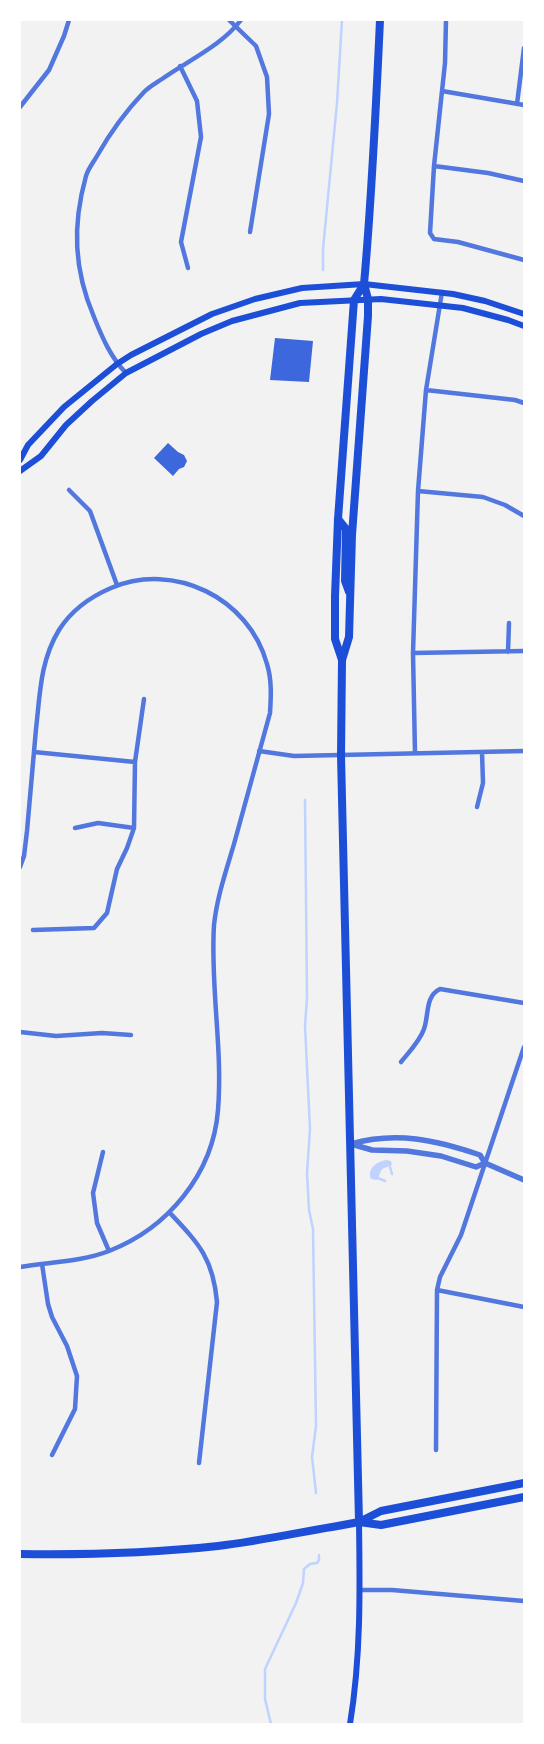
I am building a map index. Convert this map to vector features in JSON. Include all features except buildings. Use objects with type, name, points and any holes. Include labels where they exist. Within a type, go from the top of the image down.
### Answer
[{"type":"main road","points":[[350,1724],[359,1653],[360,1590],[341,756],[342,660],[349,637],[352,534],[368,299],[364,284],[371,205],[380,20]]},
{"type":"main road","points":[[342,660],[335,639],[338,519],[354,300],[364,284]]},
{"type":"main road","points":[[20,460],[28,445],[64,407],[117,364],[212,314],[232,306],[302,288],[364,284],[442,292],[485,301],[524,314]]},
{"type":"main road","points":[[20,471],[40,456],[66,425],[126,373],[201,334],[232,321],[300,303],[368,299],[440,304],[463,308],[524,326]]},
{"type":"main road","points":[[338,519],[346,529],[345,581],[350,596]]},
{"type":"main road","points":[[20,1554],[77,1555],[132,1553],[219,1546],[359,1522],[381,1511],[524,1483]]},
{"type":"main road","points":[[359,1522],[381,1525],[524,1497]]},
{"type":"street","points":[[20,107],[49,70],[69,20]]},
{"type":"street","points":[[229,20],[235,28],[256,46],[267,77],[268,114],[250,232]]},
{"type":"street","points":[[126,373],[117,364],[99,330],[85,296],[78,268],[76,229],[86,175],[112,130],[145,91],[180,66],[215,45],[235,28],[241,20]]},
{"type":"street","points":[[446,20],[445,63],[434,166],[430,233],[434,239],[458,242],[524,260]]},
{"type":"street","points":[[517,104],[524,48]]},
{"type":"street","points":[[180,66],[197,101],[201,137],[181,242],[188,268]]},
{"type":"street","points":[[442,91],[524,105]]},
{"type":"street","points":[[434,166],[488,173],[524,181]]},
{"type":"street","points":[[415,753],[413,653],[418,491],[426,390],[442,292]]},
{"type":"street","points":[[426,390],[515,400],[524,404]]},
{"type":"street","points":[[69,490],[90,511],[117,585]]},
{"type":"street","points":[[418,491],[483,497],[505,505],[524,516]]},
{"type":"street","points":[[20,867],[24,856],[27,831],[41,678],[49,650],[59,630],[73,612],[88,600],[117,585],[142,579],[164,579],[184,582],[217,596],[244,620],[255,635],[262,650],[268,665],[270,713],[221,886],[214,923],[213,956],[219,1086],[218,1111],[214,1135],[202,1168],[187,1192],[154,1227],[133,1240],[93,1256],[20,1267]]},
{"type":"street","points":[[508,652],[509,623]]},
{"type":"street","points":[[413,653],[524,651]]},
{"type":"street","points":[[33,930],[94,928],[107,913],[117,869],[134,828],[135,762],[144,699]]},
{"type":"street","points":[[259,751],[294,756],[524,751]]},
{"type":"street","points":[[34,752],[135,762]]},
{"type":"street","points":[[477,807],[483,783],[482,752]]},
{"type":"street","points":[[75,828],[98,823],[134,828]]},
{"type":"street","points":[[20,830],[27,831]]},
{"type":"street","points":[[401,1062],[418,1041],[424,1029],[430,998],[434,992],[440,989],[524,1003]]},
{"type":"street","points":[[20,1032],[56,1036],[102,1033],[131,1035]]},
{"type":"street","points":[[436,1450],[437,1290],[440,1277],[461,1235],[524,1047]]},
{"type":"street","points":[[351,1144],[371,1138],[427,1140],[480,1155],[485,1163],[524,1180]]},
{"type":"street","points":[[351,1144],[372,1150],[407,1151],[441,1156],[476,1167],[485,1163]]},
{"type":"street","points":[[103,1152],[93,1194],[97,1223],[109,1251]]},
{"type":"street","points":[[170,1212],[194,1237],[205,1253],[215,1282],[217,1302],[199,1463]]},
{"type":"street","points":[[42,1264],[48,1304],[52,1317],[67,1346],[77,1376],[76,1409],[52,1455]]},
{"type":"street","points":[[437,1290],[524,1307]]},
{"type":"street","points":[[360,1590],[392,1590],[524,1600]]},
{"type":"water","points":[[386,1160],[391,1161],[392,1165],[382,1169],[377,1180],[371,1179],[370,1172],[373,1166]]},
{"type":"waterway","points":[[323,270],[323,249],[337,103],[342,20]]},
{"type":"waterway","points":[[305,800],[307,998],[305,1026],[310,1129],[307,1173],[309,1210],[313,1229],[316,1426],[312,1457],[316,1493]]},
{"type":"waterway","points":[[390,1167],[392,1174]]},
{"type":"waterway","points":[[378,1178],[385,1181]]},
{"type":"waterway","points":[[271,1724],[265,1699],[265,1669],[296,1603],[303,1583],[304,1569],[310,1564],[317,1563],[319,1555]]}]
